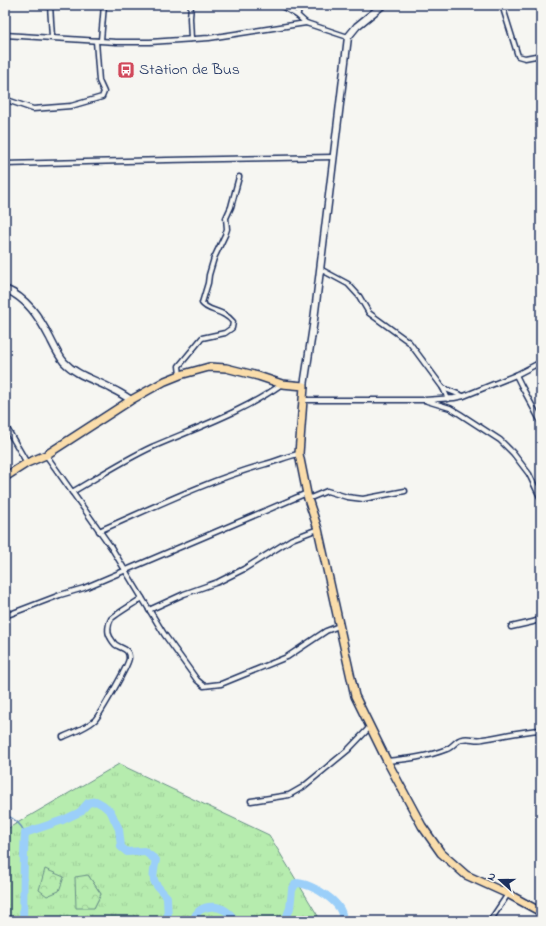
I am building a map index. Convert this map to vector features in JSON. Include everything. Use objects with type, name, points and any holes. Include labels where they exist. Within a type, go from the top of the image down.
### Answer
[{"type":"main road","points":[[5,477],[27,463],[46,455],[131,400],[165,381],[180,375],[209,367],[226,368],[282,384],[304,386],[299,454],[308,496],[318,528],[355,696],[422,826],[441,853],[466,875],[508,894],[541,912]]},
{"type":"street","points":[[50,5],[52,37]]},
{"type":"street","points":[[10,101],[33,109],[71,106],[102,97],[104,92],[99,81],[99,41],[104,5]]},
{"type":"street","points":[[191,39],[190,18],[192,5]]},
{"type":"street","points":[[280,5],[297,15],[306,23],[348,37]]},
{"type":"street","points":[[297,15],[302,5]]},
{"type":"street","points":[[304,386],[314,320],[348,37],[358,26],[383,5]]},
{"type":"street","points":[[502,5],[518,56],[525,58],[541,55]]},
{"type":"street","points":[[5,35],[116,42],[209,38],[306,23]]},
{"type":"street","points":[[5,164],[302,157],[334,158]]},
{"type":"street","points":[[180,375],[179,366],[202,338],[226,332],[232,328],[233,322],[228,315],[205,306],[202,303],[214,258],[225,235],[227,228],[226,218],[231,207],[239,178]]},
{"type":"street","points":[[320,269],[348,284],[359,296],[369,313],[409,342],[443,388],[448,398]]},
{"type":"street","points":[[5,288],[19,296],[28,304],[63,361],[73,370],[98,383],[112,388],[131,400]]},
{"type":"street","points":[[303,400],[425,400],[464,396],[541,362]]},
{"type":"street","points":[[516,374],[541,422]]},
{"type":"street","points":[[72,492],[130,458],[239,409],[270,393],[282,384]]},
{"type":"street","points":[[443,388],[464,396]]},
{"type":"street","points":[[425,400],[450,408],[500,440],[513,453],[529,474],[541,499]]},
{"type":"street","points":[[5,425],[27,463]]},
{"type":"street","points":[[99,531],[237,472],[270,463],[285,456],[299,454]]},
{"type":"street","points":[[46,455],[125,570],[182,660],[197,680],[204,686],[221,684],[287,657],[326,631],[339,626]]},
{"type":"street","points":[[5,616],[60,595],[84,588],[308,496],[327,491],[347,498],[363,499],[405,491]]},
{"type":"street","points":[[149,610],[184,594],[231,576],[292,539],[318,528]]},
{"type":"street","points":[[62,737],[84,727],[95,719],[125,671],[129,658],[128,653],[123,647],[115,644],[109,634],[108,627],[111,619],[142,598]]},
{"type":"street","points":[[511,627],[541,619]]},
{"type":"street","points":[[251,800],[289,795],[303,787],[348,750],[370,727]]},
{"type":"street","points":[[387,760],[411,759],[435,754],[450,748],[461,739],[481,740],[541,730]]},
{"type":"street","points":[[490,921],[508,894]]},
{"type":"green space","points":[[119,764],[269,835],[321,921],[5,921],[7,829]],"holes":[[[88,875],[101,894],[94,908]]]},
{"type":"green space","points":[[45,869],[64,877],[59,891],[47,896],[39,890]]},
{"type":"green space","points":[[88,875],[101,894],[94,908],[76,908],[75,877]]},
{"type":"waterway","points":[[23,921],[25,833],[63,820],[80,812],[88,803],[96,801],[111,812],[119,829],[121,847],[127,852],[144,851],[156,860],[153,877],[158,887],[167,897],[168,921]]},
{"type":"waterway","points":[[5,815],[17,822],[25,833]]},
{"type":"waterway","points":[[285,921],[290,908],[292,890],[296,883],[310,886],[326,895],[339,907],[342,914],[342,921]]},
{"type":"waterway","points":[[194,921],[200,910],[206,907],[219,908],[226,911],[231,915],[234,921]]},
{"type":"place","name":"Station de Bus","points":[[126,70]]}]
